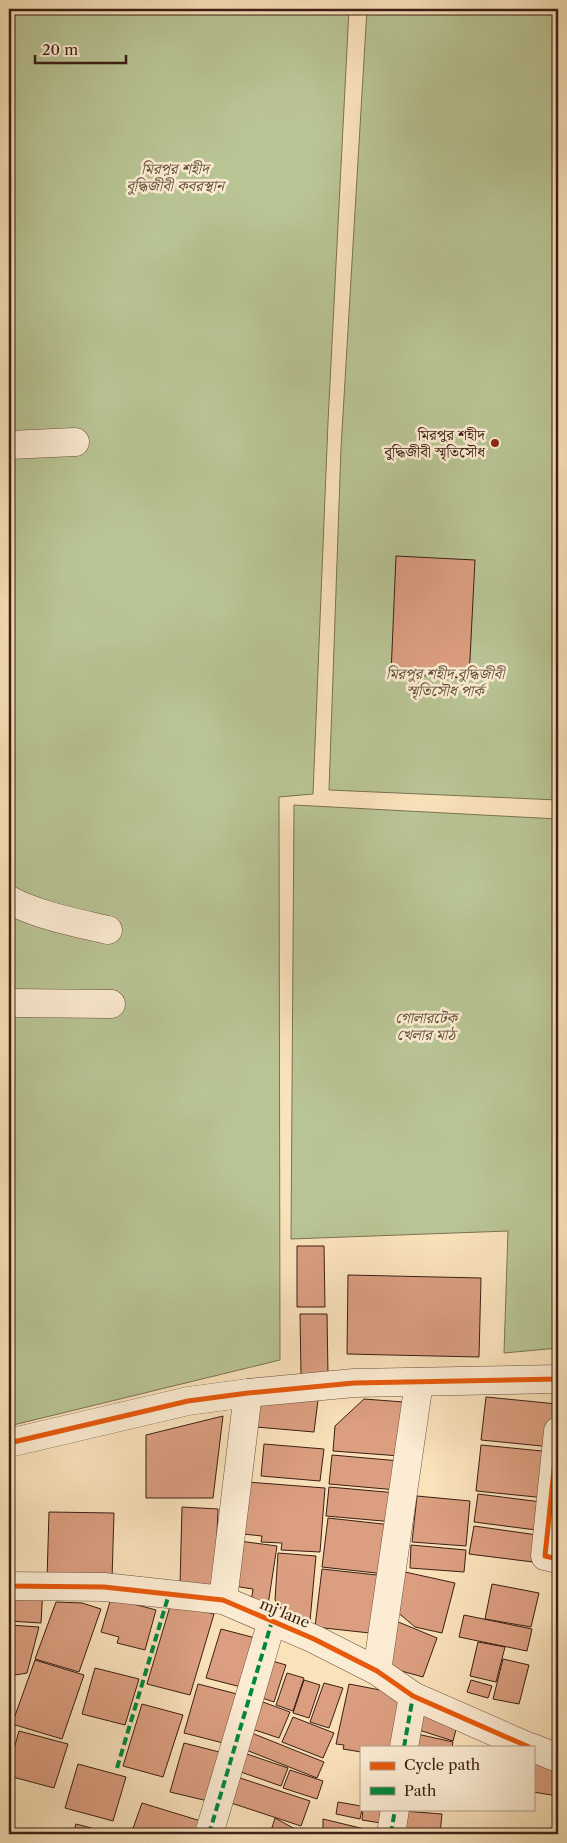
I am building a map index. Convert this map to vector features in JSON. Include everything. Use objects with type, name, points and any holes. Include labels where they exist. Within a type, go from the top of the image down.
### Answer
[{"type":"street","points":[[9,446],[75,442]]},
{"type":"street","points":[[9,900],[26,909],[42,914],[108,930]]},
{"type":"street","points":[[9,1003],[110,1004]]},
{"type":"street","points":[[9,1443],[188,1401],[248,1393],[354,1383],[558,1379]]},
{"type":"street","points":[[377,1671],[419,1382]]},
{"type":"street","points":[[223,1600],[248,1393]]},
{"type":"street","points":[[558,1431],[545,1556],[558,1558]]},
{"type":"street","name":"mj lane","points":[[9,1586],[104,1587],[223,1600],[314,1639],[377,1671],[413,1696],[527,1746]]},
{"type":"street","points":[[209,1834],[272,1621]]},
{"type":"street","points":[[404,1746],[413,1696]]},
{"type":"street","points":[[534,1748],[558,1758]]},
{"type":"street","points":[[391,1834],[395,1810]]},
{"type":"green space","name":"মিরপুর শহীদ বুদ্ধিজীবী কবরস্থান","points":[[9,9],[349,9],[328,422],[313,794],[279,797],[280,1360],[9,1426]]},
{"type":"green space","name":"মিরপুর শহীদ বুদ্ধিজীবী স্মৃতিসৌধ পার্ক","points":[[367,9],[558,9],[558,800],[329,790],[341,448]]},
{"type":"green space","name":"গোলারটেক খেলার মাঠ","points":[[294,805],[558,819],[558,1348],[504,1353],[508,1231],[291,1239]]},
{"type":"building","points":[[396,556],[475,560],[469,678],[391,674]]},
{"type":"building","points":[[297,1246],[324,1246],[325,1307],[297,1307]]},
{"type":"building","points":[[348,1275],[481,1278],[479,1357],[347,1354]]},
{"type":"building","points":[[300,1314],[327,1314],[328,1375],[301,1375]]},
{"type":"building","points":[[258,1394],[318,1400],[314,1432],[256,1427]]},
{"type":"building","points":[[486,1397],[557,1404],[552,1447],[481,1440]]},
{"type":"building","points":[[364,1399],[404,1402],[400,1456],[333,1451],[335,1426]]},
{"type":"building","points":[[223,1416],[213,1498],[146,1498],[146,1435]]},
{"type":"building","points":[[264,1444],[324,1449],[320,1481],[261,1476]]},
{"type":"building","points":[[481,1445],[552,1452],[546,1498],[476,1491]]},
{"type":"building","points":[[332,1455],[400,1461],[397,1490],[329,1484]]},
{"type":"building","points":[[247,1482],[325,1488],[320,1552],[281,1550],[282,1543],[261,1542],[262,1536],[243,1534]]},
{"type":"building","points":[[329,1487],[397,1493],[394,1522],[326,1516]]},
{"type":"building","points":[[478,1494],[541,1502],[536,1530],[474,1522]]},
{"type":"building","points":[[417,1496],[470,1501],[466,1546],[412,1542]]},
{"type":"building","points":[[182,1507],[218,1509],[215,1586],[180,1585]]},
{"type":"building","points":[[49,1512],[114,1513],[112,1580],[47,1579]]},
{"type":"building","points":[[328,1518],[392,1525],[385,1574],[322,1567]]},
{"type":"building","points":[[474,1526],[537,1535],[533,1562],[469,1554]]},
{"type":"building","points":[[239,1541],[277,1546],[268,1605],[251,1602],[253,1589],[233,1586]]},
{"type":"building","points":[[411,1545],[466,1550],[464,1572],[410,1568]]},
{"type":"building","points":[[278,1553],[316,1556],[310,1621],[289,1619],[275,1600]]},
{"type":"building","points":[[322,1569],[386,1576],[379,1634],[315,1627]]},
{"type":"building","points":[[405,1572],[455,1583],[442,1633],[415,1627],[395,1610]]},
{"type":"building","points":[[492,1584],[539,1593],[531,1627],[485,1619]]},
{"type":"building","points":[[9,1586],[43,1588],[41,1623],[9,1621]]},
{"type":"building","points":[[111,1598],[156,1610],[145,1650],[117,1643],[119,1637],[101,1632]]},
{"type":"building","points":[[56,1602],[82,1603],[101,1609],[79,1672],[35,1659]]},
{"type":"building","points":[[171,1603],[214,1614],[190,1695],[147,1684]]},
{"type":"building","points":[[464,1615],[532,1629],[527,1651],[459,1637]]},
{"type":"building","points":[[396,1621],[437,1638],[423,1677],[387,1667]]},
{"type":"building","points":[[9,1625],[39,1627],[27,1673],[9,1676]]},
{"type":"building","points":[[221,1629],[263,1640],[249,1689],[206,1678]]},
{"type":"building","points":[[478,1642],[505,1647],[496,1682],[470,1676]]},
{"type":"building","points":[[503,1659],[529,1665],[519,1704],[493,1699]]},
{"type":"building","points":[[35,1660],[84,1675],[62,1739],[12,1724]]},
{"type":"building","points":[[269,1660],[286,1665],[274,1702],[256,1696]]},
{"type":"building","points":[[95,1668],[139,1679],[125,1725],[82,1714]]},
{"type":"building","points":[[287,1673],[304,1678],[293,1711],[276,1705]]},
{"type":"building","points":[[304,1680],[320,1685],[309,1718],[293,1713]]},
{"type":"building","points":[[471,1680],[492,1686],[488,1698],[467,1692]]},
{"type":"building","points":[[324,1683],[343,1688],[329,1728],[310,1722]]},
{"type":"building","points":[[198,1684],[241,1695],[227,1744],[184,1733]]},
{"type":"building","points":[[349,1684],[411,1696],[400,1746],[360,1746],[360,1752],[343,1749],[344,1745],[336,1744]]},
{"type":"building","points":[[263,1702],[290,1712],[279,1738],[252,1729]]},
{"type":"building","points":[[427,1702],[458,1722],[453,1741],[419,1730]]},
{"type":"building","points":[[142,1704],[183,1715],[163,1777],[123,1766]]},
{"type":"building","points":[[293,1717],[334,1733],[323,1758],[282,1742]]},
{"type":"building","points":[[19,1731],[68,1744],[54,1788],[9,1776],[9,1766]]},
{"type":"building","points":[[249,1732],[324,1762],[317,1778],[241,1748]]},
{"type":"building","points":[[417,1734],[453,1742],[452,1746],[414,1746]]},
{"type":"building","points":[[184,1743],[227,1754],[212,1802],[170,1792]]},
{"type":"building","points":[[241,1752],[288,1768],[281,1786],[235,1770]]},
{"type":"building","points":[[534,1762],[558,1770],[558,1796],[534,1792]]},
{"type":"building","points":[[78,1764],[126,1777],[113,1821],[65,1808]]},
{"type":"building","points":[[290,1770],[323,1781],[317,1799],[283,1788]]},
{"type":"building","points":[[234,1776],[310,1801],[301,1826],[225,1801]]},
{"type":"building","points":[[338,1802],[360,1806],[360,1810],[362,1810],[360,1819],[336,1814]]},
{"type":"building","points":[[142,1803],[204,1822],[200,1834],[131,1834]]},
{"type":"building","points":[[363,1810],[395,1810],[393,1825],[362,1820]]},
{"type":"building","points":[[403,1811],[442,1814],[440,1834],[401,1834]]},
{"type":"building","points":[[275,1818],[304,1834],[270,1834]]},
{"type":"building","points":[[323,1819],[385,1834],[323,1834]]},
{"type":"building","points":[[76,1824],[114,1834],[73,1834]]},
{"type":"building","points":[[558,1827],[558,1834],[513,1834]]},
{"type":"marked path","points":[[117,1768],[169,1594]]},
{"type":"marked path","points":[[209,1834],[272,1621]]},
{"type":"marked path","points":[[404,1746],[413,1696]]},
{"type":"marked path","points":[[391,1834],[395,1810]]},
{"type":"cycle path","points":[[9,1443],[188,1401],[248,1393],[354,1383],[558,1379]]},
{"type":"cycle path","points":[[558,1431],[545,1556],[558,1559]]},
{"type":"cycle path","points":[[9,1586],[104,1587],[223,1600],[314,1639],[377,1671],[413,1696],[527,1746]]},
{"type":"place","name":"মিরপুর শহীদ বুদ্ধিজীবী স্মৃতিসৌধ","points":[[495,443]]}]
